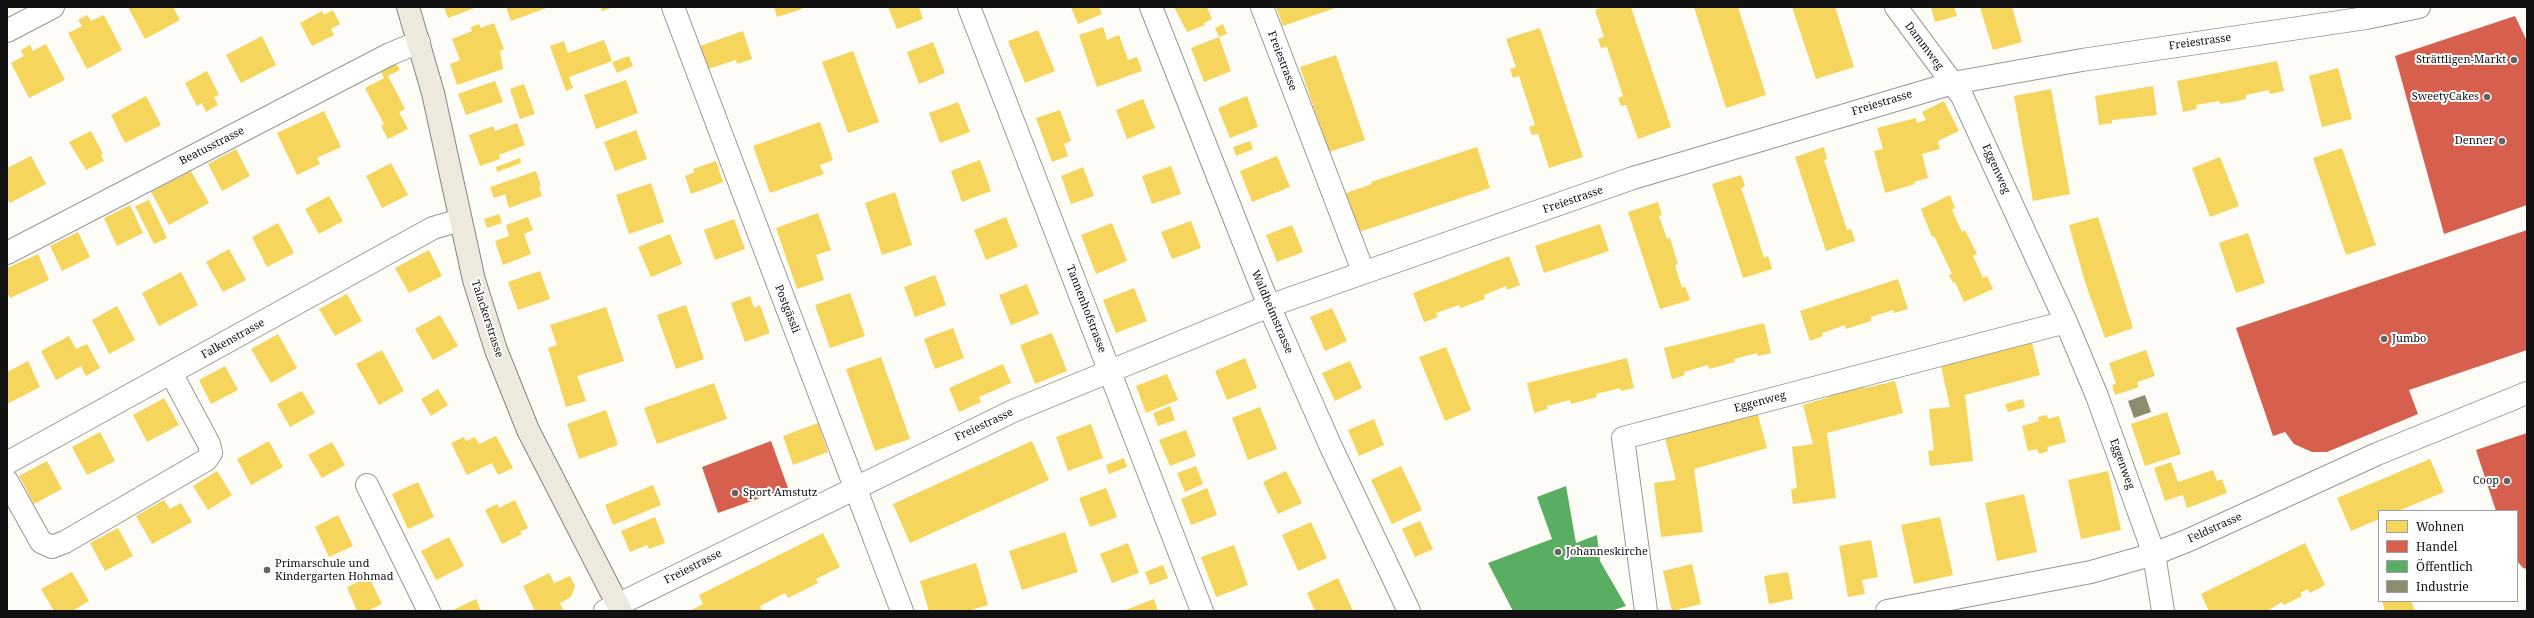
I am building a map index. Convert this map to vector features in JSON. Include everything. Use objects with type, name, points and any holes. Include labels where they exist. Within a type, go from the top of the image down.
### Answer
[{"type":"main road","name":"Talackerstrasse","points":[[408,7],[419,42],[445,142],[460,220],[480,302],[514,397],[614,609]]},
{"type":"street","points":[[7,31],[53,7]]},
{"type":"street","name":"Postgässli","points":[[673,7],[902,611]]},
{"type":"street","name":"Tannenhofstrasse","points":[[969,7],[1202,611]]},
{"type":"street","name":"Waldheimstrasse","points":[[1151,7],[1269,306],[1331,447],[1409,611]]},
{"type":"street","name":"Freiestrasse","points":[[1262,7],[1363,271]]},
{"type":"street","name":"Dammweg","points":[[1896,7],[1953,83]]},
{"type":"street","name":"Freiestrasse","points":[[614,609],[906,464],[968,431],[1269,306],[1328,286],[1363,271],[1602,191],[1633,178],[1953,83],[2082,60],[2366,18],[2419,7]]},
{"type":"street","name":"Beatusstrasse","points":[[7,253],[390,54],[419,42]]},
{"type":"street","name":"Eggenweg","points":[[1953,83],[1972,116],[2066,322],[2097,396],[2154,554],[2163,611]]},
{"type":"street","name":"Falkenstrasse","points":[[7,463],[433,228],[460,220]]},
{"type":"street","name":"Eggenweg","points":[[1646,611],[1623,438],[2066,322]]},
{"type":"street","points":[[7,481],[41,542],[52,547],[65,542],[206,460],[210,453],[209,444],[171,373]]},
{"type":"street","name":"Feldstrasse","points":[[1887,611],[2091,572],[2154,554],[2189,540],[2377,454],[2527,393]]},
{"type":"street","points":[[368,484],[429,611]]},
{"type":"building: Wohnen","points":[[128,7],[173,7],[180,20],[145,39]]},
{"type":"building: Wohnen","points":[[444,7],[477,7],[448,18]]},
{"type":"building: Wohnen","points":[[506,7],[549,7],[511,21]]},
{"type":"building: Wohnen","points":[[601,7],[614,7],[602,11]]},
{"type":"building: Wohnen","points":[[774,7],[801,7],[802,9],[777,17]]},
{"type":"building: Wohnen","points":[[888,7],[919,7],[923,19],[897,29]]},
{"type":"building: Wohnen","points":[[1071,7],[1099,7],[1102,14],[1078,24]]},
{"type":"building: Wohnen","points":[[1174,7],[1207,7],[1212,19],[1204,23],[1205,25],[1187,32]]},
{"type":"building: Wohnen","points":[[1276,7],[1338,7],[1283,26]]},
{"type":"building: Wohnen","points":[[1603,7],[1631,7],[1671,127],[1638,139],[1626,105],[1621,106],[1618,98],[1623,96],[1607,47],[1601,48],[1598,39],[1604,37],[1595,10]]},
{"type":"building: Wohnen","points":[[1694,7],[1738,7],[1766,95],[1726,108]]},
{"type":"building: Wohnen","points":[[1792,7],[1835,7],[1854,67],[1816,79]]},
{"type":"building: Wohnen","points":[[1931,7],[1954,7],[1957,16],[1935,22]]},
{"type":"building: Wohnen","points":[[1980,7],[2012,7],[2022,42],[1993,50]]},
{"type":"building: Wohnen","points":[[333,10],[340,24],[331,29],[334,35],[312,46],[300,23],[322,11],[324,15]]},
{"type":"building: Wohnen","points":[[87,15],[91,21],[104,15],[122,50],[87,69],[68,33],[82,26],[78,20]]},
{"type":"building: Wohnen","points":[[494,23],[504,49],[500,51],[503,69],[457,85],[450,64],[460,60],[452,39],[472,31],[471,27],[479,24],[481,28]]},
{"type":"building: Wohnen","points":[[1223,24],[1227,34],[1219,37],[1215,28]]},
{"type":"building: Wohnen","points":[[1103,27],[1107,40],[1119,35],[1128,60],[1137,57],[1142,71],[1097,87],[1079,35]]},
{"type":"building: Wohnen","points":[[1540,28],[1583,157],[1549,168],[1538,134],[1532,135],[1529,127],[1535,125],[1519,76],[1513,78],[1510,69],[1516,67],[1506,39]]},
{"type":"building: Wohnen","points":[[1038,30],[1055,71],[1025,83],[1008,41]]},
{"type":"building: Wohnen","points":[[743,31],[752,59],[737,64],[736,60],[708,69],[700,46]]},
{"type":"building: Wohnen","points":[[262,36],[276,65],[241,83],[226,55]]},
{"type":"building: Wohnen","points":[[1219,37],[1231,71],[1204,82],[1191,48]]},
{"type":"building: Wohnen","points":[[604,40],[612,61],[569,77],[573,88],[566,91],[550,46],[564,41],[568,53]]},
{"type":"building: Wohnen","points":[[933,42],[945,73],[919,84],[907,52]]},
{"type":"building: Wohnen","points":[[46,44],[65,80],[29,98],[11,63],[24,56],[21,50],[30,45],[33,51]]},
{"type":"building: Wohnen","points":[[853,51],[879,122],[848,133],[822,62]]},
{"type":"building: Wohnen","points":[[1336,55],[1365,140],[1329,152],[1300,67]]},
{"type":"building: Wohnen","points":[[629,56],[633,66],[617,73],[612,62]]},
{"type":"building: Wohnen","points":[[394,60],[400,70],[388,76],[405,109],[399,112],[408,129],[388,139],[381,126],[384,124],[365,88],[384,78],[379,68]]},
{"type":"building: Wohnen","points":[[2277,61],[2284,91],[2270,94],[2269,90],[2246,95],[2246,99],[2233,102],[2220,104],[2219,101],[2196,105],[2197,109],[2183,112],[2177,81]]},
{"type":"building: Wohnen","points":[[2338,68],[2352,119],[2322,127],[2309,76]]},
{"type":"building: Wohnen","points":[[207,71],[219,95],[214,97],[218,105],[206,112],[202,103],[197,106],[185,83]]},
{"type":"building: Wohnen","points":[[626,80],[638,113],[596,129],[584,95]]},
{"type":"building: Wohnen","points":[[495,81],[503,102],[466,115],[458,94]]},
{"type":"building: Wohnen","points":[[524,84],[535,114],[520,119],[510,89]]},
{"type":"building: Wohnen","points":[[2153,86],[2157,115],[2112,120],[2112,123],[2099,125],[2095,96]]},
{"type":"building: Wohnen","points":[[2051,89],[2070,194],[2033,201],[2014,96]]},
{"type":"building: Wohnen","points":[[146,96],[161,125],[125,143],[111,115]]},
{"type":"building: Wohnen","points":[[1247,96],[1258,127],[1230,138],[1218,108]]},
{"type":"building: Wohnen","points":[[1143,99],[1155,128],[1127,139],[1116,110]]},
{"type":"building: Wohnen","points":[[1944,101],[1959,131],[1938,141],[1940,149],[1922,154],[1928,178],[1914,182],[1915,184],[1885,193],[1874,151],[1883,149],[1877,128],[1916,118],[1917,123],[1926,120],[1922,112]]},
{"type":"building: Wohnen","points":[[958,102],[970,132],[940,143],[929,113]]},
{"type":"building: Wohnen","points":[[1060,110],[1071,141],[1064,144],[1068,156],[1052,162],[1036,118]]},
{"type":"building: Wohnen","points":[[324,111],[341,147],[317,158],[320,164],[297,175],[277,133]]},
{"type":"building: Wohnen","points":[[820,122],[833,160],[820,165],[824,174],[770,193],[753,146]]},
{"type":"building: Wohnen","points":[[517,123],[525,145],[499,155],[500,159],[480,166],[469,135],[493,126],[495,131]]},
{"type":"building: Wohnen","points":[[636,130],[647,159],[615,171],[604,142]]},
{"type":"building: Wohnen","points":[[91,131],[103,154],[101,155],[104,161],[86,170],[69,142]]},
{"type":"building: Wohnen","points":[[1250,141],[1253,149],[1236,156],[1233,147]]},
{"type":"building: Wohnen","points":[[1477,147],[1490,188],[1359,232],[1346,193],[1372,184],[1371,182]]},
{"type":"building: Wohnen","points":[[1824,147],[1827,159],[1824,160],[1847,230],[1851,229],[1855,241],[1826,251],[1795,157]]},
{"type":"building: Wohnen","points":[[2342,148],[2376,245],[2346,255],[2313,158]]},
{"type":"building: Wohnen","points":[[236,149],[250,176],[222,191],[208,164]]},
{"type":"building: Wohnen","points":[[31,156],[46,184],[10,203],[7,198],[7,168]]},
{"type":"building: Wohnen","points":[[1277,156],[1290,187],[1252,202],[1240,171]]},
{"type":"building: Wohnen","points":[[2220,157],[2239,206],[2210,217],[2192,168]]},
{"type":"building: Wohnen","points":[[520,158],[521,163],[497,172],[496,167]]},
{"type":"building: Wohnen","points":[[980,160],[991,191],[962,202],[951,171]]},
{"type":"building: Wohnen","points":[[716,161],[723,182],[691,194],[685,176],[695,172],[693,169]]},
{"type":"building: Wohnen","points":[[391,163],[408,195],[382,208],[366,176]]},
{"type":"building: Wohnen","points":[[1171,166],[1181,194],[1152,204],[1142,176]]},
{"type":"building: Wohnen","points":[[1083,167],[1094,196],[1071,204],[1061,176]]},
{"type":"building: Wohnen","points":[[191,171],[209,203],[169,225],[151,192]]},
{"type":"building: Wohnen","points":[[536,171],[541,186],[539,187],[542,196],[509,208],[505,194],[494,198],[490,187]]},
{"type":"building: Wohnen","points":[[1741,175],[1745,186],[1741,188],[1764,258],[1768,256],[1772,269],[1743,278],[1712,184]]},
{"type":"building: Wohnen","points":[[651,183],[664,222],[629,234],[616,195]]},
{"type":"building: Wohnen","points":[[895,192],[912,245],[882,255],[865,203]]},
{"type":"building: Wohnen","points":[[1950,195],[1955,208],[1952,210],[1962,232],[1965,230],[1977,254],[1973,256],[1983,278],[1987,276],[1993,289],[1964,302],[1955,282],[1953,283],[1949,275],[1952,274],[1934,236],[1932,237],[1921,209]]},
{"type":"building: Wohnen","points":[[329,196],[343,221],[319,234],[305,209]]},
{"type":"building: Wohnen","points":[[149,200],[167,238],[154,244],[135,206]]},
{"type":"building: Wohnen","points":[[1658,202],[1662,215],[1659,216],[1667,239],[1670,238],[1678,264],[1675,265],[1682,288],[1685,286],[1690,300],[1660,309],[1628,212]]},
{"type":"building: Wohnen","points":[[130,205],[143,233],[117,246],[104,218]]},
{"type":"building: Wohnen","points":[[818,213],[831,250],[816,255],[824,280],[797,289],[776,228]]},
{"type":"building: Wohnen","points":[[499,214],[502,223],[487,228],[484,219]]},
{"type":"building: Wohnen","points":[[528,217],[533,230],[524,234],[531,254],[503,265],[495,241],[509,236],[506,225]]},
{"type":"building: Wohnen","points":[[1006,217],[1018,247],[986,260],[974,230]]},
{"type":"building: Wohnen","points":[[2098,217],[2133,328],[2105,338],[2085,282],[2069,225]]},
{"type":"building: Wohnen","points":[[734,219],[745,249],[715,260],[704,230]]},
{"type":"building: Wohnen","points":[[1191,221],[1201,248],[1172,259],[1161,232]]},
{"type":"building: Wohnen","points":[[278,223],[294,253],[267,267],[252,237]]},
{"type":"building: Wohnen","points":[[1112,223],[1127,261],[1096,274],[1081,235]]},
{"type":"building: Wohnen","points":[[1600,224],[1609,251],[1544,273],[1535,246]]},
{"type":"building: Wohnen","points":[[1292,225],[1303,252],[1277,262],[1266,235]]},
{"type":"building: Wohnen","points":[[78,232],[90,257],[62,271],[50,246]]},
{"type":"building: Wohnen","points":[[2248,233],[2265,283],[2236,293],[2219,243]]},
{"type":"building: Wohnen","points":[[670,234],[682,264],[651,277],[638,247]]},
{"type":"building: Wohnen","points":[[229,249],[246,280],[223,292],[206,262]]},
{"type":"building: Wohnen","points":[[429,250],[442,276],[409,293],[395,268]]},
{"type":"building: Wohnen","points":[[38,254],[49,280],[10,298],[7,292],[7,268]]},
{"type":"building: Wohnen","points":[[1509,256],[1520,285],[1507,290],[1506,286],[1484,295],[1485,299],[1460,308],[1459,305],[1436,313],[1438,317],[1424,322],[1413,293]]},
{"type":"building: Wohnen","points":[[540,271],[550,299],[518,310],[508,282]]},
{"type":"building: Wohnen","points":[[181,272],[198,305],[159,326],[142,293]]},
{"type":"building: Wohnen","points":[[935,275],[946,305],[915,317],[904,287]]},
{"type":"building: Wohnen","points":[[1898,279],[1908,309],[1894,313],[1893,310],[1871,317],[1871,321],[1846,329],[1845,325],[1822,333],[1823,336],[1810,341],[1800,311]]},
{"type":"building: Wohnen","points":[[1027,284],[1039,314],[1011,325],[999,295]]},
{"type":"building: Wohnen","points":[[1134,288],[1147,321],[1116,333],[1103,300]]},
{"type":"building: Wohnen","points":[[850,293],[865,336],[830,348],[815,305]]},
{"type":"building: Wohnen","points":[[347,294],[362,321],[335,336],[319,309]]},
{"type":"building: Wohnen","points":[[750,296],[754,308],[760,305],[770,333],[745,342],[731,303]]},
{"type":"building: Wohnen","points":[[686,305],[704,359],[676,369],[657,315]]},
{"type":"building: Wohnen","points":[[117,306],[135,340],[109,354],[92,320]]},
{"type":"building: Wohnen","points":[[606,307],[624,361],[577,376],[586,401],[566,407],[548,348],[557,345],[550,325]]},
{"type":"building: Wohnen","points":[[1332,308],[1347,341],[1325,351],[1310,317]]},
{"type":"building: Wohnen","points":[[440,315],[458,346],[433,360],[415,329]]},
{"type":"building: Wohnen","points":[[1764,323],[1771,353],[1758,356],[1757,353],[1734,359],[1735,362],[1709,369],[1708,365],[1684,372],[1685,375],[1672,379],[1664,348]]},
{"type":"building: Wohnen","points":[[953,328],[964,358],[935,369],[924,339]]},
{"type":"building: Wohnen","points":[[1052,333],[1067,371],[1035,384],[1020,345]]},
{"type":"building: Wohnen","points":[[278,334],[297,368],[271,383],[251,349]]},
{"type":"building: Wohnen","points":[[69,336],[76,349],[87,344],[100,368],[86,376],[81,366],[56,380],[41,351]]},
{"type":"building: Wohnen","points":[[2032,343],[2040,375],[1965,395],[1973,461],[1930,466],[1928,451],[1934,450],[1929,409],[1950,407],[1941,366],[1966,360],[1965,356]]},
{"type":"building: Wohnen","points":[[1446,347],[1471,410],[1445,421],[1419,357]]},
{"type":"building: Wohnen","points":[[382,350],[404,391],[379,405],[356,364]]},
{"type":"building: Wohnen","points":[[2146,350],[2155,376],[2137,382],[2139,387],[2115,395],[2112,385],[2116,384],[2109,363]]},
{"type":"building: Wohnen","points":[[881,357],[910,439],[875,451],[846,369]]},
{"type":"building: Wohnen","points":[[1245,358],[1257,388],[1227,400],[1215,371]]},
{"type":"building: Wohnen","points":[[1627,358],[1634,388],[1621,391],[1620,388],[1596,394],[1597,397],[1571,404],[1570,400],[1547,406],[1548,409],[1534,413],[1527,383]]},
{"type":"building: Wohnen","points":[[28,361],[40,387],[7,404],[7,372]]},
{"type":"building: Wohnen","points":[[1350,361],[1362,388],[1335,401],[1322,373]]},
{"type":"building: Wohnen","points":[[1003,364],[1011,383],[979,397],[981,402],[959,412],[949,388]]},
{"type":"building: Wohnen","points":[[225,366],[238,390],[211,404],[199,380]]},
{"type":"building: Wohnen","points":[[1167,374],[1178,400],[1146,413],[1136,386]]},
{"type":"building: Wohnen","points":[[1895,381],[1903,413],[1827,433],[1836,498],[1793,504],[1791,489],[1797,488],[1792,447],[1813,444],[1803,405],[1829,397],[1829,394],[1864,385],[1865,388]]},
{"type":"building: Wohnen","points":[[714,383],[727,419],[657,444],[644,408]]},
{"type":"building: Wohnen","points":[[438,389],[448,405],[431,416],[421,399]]},
{"type":"building: Wohnen","points":[[302,391],[315,413],[290,427],[277,404]]},
{"type":"building: Wohnen","points":[[164,398],[179,425],[147,442],[133,415]]},
{"type":"building: Wohnen","points":[[2023,399],[2025,407],[2008,412],[2005,404]]},
{"type":"building: Wohnen","points":[[1170,406],[1175,420],[1158,426],[1153,413]]},
{"type":"building: Wohnen","points":[[1260,407],[1277,449],[1248,460],[1232,418]]},
{"type":"building: Wohnen","points":[[606,410],[618,445],[579,459],[567,424]]},
{"type":"building: Wohnen","points":[[1757,412],[1767,448],[1694,469],[1703,532],[1661,537],[1654,483],[1676,480],[1665,438]]},
{"type":"building: Wohnen","points":[[2167,412],[2181,454],[2145,466],[2131,424]]},
{"type":"building: Wohnen","points":[[2047,415],[2048,419],[2059,416],[2066,442],[2047,447],[2048,451],[2039,454],[2037,449],[2028,451],[2022,426],[2039,421],[2038,417]]},
{"type":"building: Wohnen","points":[[1374,419],[1384,445],[1359,456],[1348,430]]},
{"type":"building: Wohnen","points":[[818,423],[828,452],[793,465],[783,436]]},
{"type":"building: Wohnen","points":[[1091,424],[1103,458],[1068,471],[1056,437]]},
{"type":"building: Wohnen","points":[[1186,430],[1196,456],[1170,466],[1159,440]]},
{"type":"building: Wohnen","points":[[100,432],[115,461],[87,475],[72,447]]},
{"type":"building: Wohnen","points":[[496,436],[513,468],[498,475],[492,463],[467,475],[451,443],[464,437],[466,441],[475,437],[479,444]]},
{"type":"building: Wohnen","points":[[269,441],[283,467],[251,485],[237,459]]},
{"type":"building: Wohnen","points":[[1032,441],[1049,480],[910,543],[893,504]]},
{"type":"building: Wohnen","points":[[332,442],[345,465],[322,478],[308,455]]},
{"type":"building: Wohnen","points":[[1124,458],[1127,467],[1109,474],[1106,465]]},
{"type":"building: Wohnen","points":[[2430,459],[2444,492],[2400,510],[2378,510],[2378,519],[2351,531],[2337,498]]},
{"type":"building: Wohnen","points":[[47,461],[62,489],[34,504],[19,476]]},
{"type":"building: Wohnen","points":[[2171,462],[2178,482],[2213,470],[2217,481],[2222,479],[2227,493],[2187,508],[2183,495],[2165,501],[2154,468]]},
{"type":"building: Wohnen","points":[[1196,466],[1203,484],[1185,492],[1177,473]]},
{"type":"building: Wohnen","points":[[1401,466],[1422,510],[1392,524],[1371,480]]},
{"type":"building: Wohnen","points":[[217,471],[232,495],[208,510],[193,486]]},
{"type":"building: Wohnen","points":[[1286,471],[1302,503],[1278,514],[1263,482]]},
{"type":"building: Wohnen","points":[[2108,471],[2121,530],[2081,539],[2068,480]]},
{"type":"building: Wohnen","points":[[418,482],[434,517],[408,529],[392,494]]},
{"type":"building: Wohnen","points":[[653,485],[661,505],[613,525],[605,505]]},
{"type":"building: Wohnen","points":[[1106,488],[1117,517],[1090,527],[1079,498]]},
{"type":"building: Wohnen","points":[[1207,488],[1217,515],[1191,525],[1181,499]]},
{"type":"building: Wohnen","points":[[2024,494],[2037,552],[1997,561],[1985,503]]},
{"type":"building: Wohnen","points":[[164,500],[170,509],[181,503],[192,522],[152,544],[136,516]]},
{"type":"building: Wohnen","points":[[515,500],[528,528],[520,532],[522,534],[502,544],[485,510],[497,504],[499,508]]},
{"type":"building: Wohnen","points":[[338,515],[353,546],[329,557],[315,527]]},
{"type":"building: Wohnen","points":[[655,517],[665,543],[649,549],[647,545],[630,552],[621,531]]},
{"type":"building: Wohnen","points":[[1940,517],[1953,575],[1914,584],[1901,525]]},
{"type":"building: Wohnen","points":[[1420,521],[1433,549],[1415,557],[1402,529]]},
{"type":"building: Wohnen","points":[[1311,522],[1327,558],[1298,571],[1282,535]]},
{"type":"building: Wohnen","points":[[118,528],[133,556],[105,571],[90,543]]},
{"type":"building: Wohnen","points":[[1065,532],[1078,572],[1022,590],[1009,551]]},
{"type":"building: Wohnen","points":[[823,533],[840,567],[816,579],[818,583],[788,598],[785,593],[760,606],[762,611],[690,611],[703,604],[699,595]]},
{"type":"building: Wohnen","points":[[449,537],[464,566],[436,580],[421,551]]},
{"type":"building: Wohnen","points":[[1871,540],[1878,577],[1862,580],[1865,594],[1848,597],[1839,546]]},
{"type":"building: Wohnen","points":[[1128,543],[1139,573],[1112,583],[1100,554]]},
{"type":"building: Wohnen","points":[[2305,543],[2325,585],[2310,593],[2308,589],[2300,593],[2302,596],[2284,605],[2282,602],[2267,611],[2209,611],[2201,594]]},
{"type":"building: Wohnen","points":[[1234,545],[1248,585],[1216,597],[1201,557]]},
{"type":"building: Wohnen","points":[[976,563],[988,605],[968,611],[929,611],[920,581]]},
{"type":"building: Wohnen","points":[[1692,564],[1701,604],[1672,611],[1663,571]]},
{"type":"building: Wohnen","points":[[1163,565],[1168,578],[1150,585],[1145,572]]},
{"type":"building: Wohnen","points":[[72,572],[89,601],[72,611],[54,611],[41,589]]},
{"type":"building: Wohnen","points":[[1788,572],[1793,599],[1769,604],[1764,576]]},
{"type":"building: Wohnen","points":[[549,573],[554,583],[570,576],[575,586],[571,597],[560,603],[563,610],[535,611],[523,586]]},
{"type":"building: Wohnen","points":[[369,577],[382,604],[367,611],[357,611],[347,587]]},
{"type":"building: Wohnen","points":[[1338,578],[1353,611],[1315,611],[1307,593]]},
{"type":"building: Wohnen","points":[[476,599],[481,611],[451,611]]},
{"type":"building: Wohnen","points":[[1154,599],[1158,611],[1123,611]]},
{"type":"building: Wohnen","points":[[2382,602],[2411,602],[2415,611],[2385,611]]},
{"type":"building: Handel","points":[[2515,16],[2527,41],[2527,205],[2444,234],[2395,56]]},
{"type":"building: Handel","name":"Jumbo","points":[[2527,230],[2527,350],[2409,390],[2418,414],[2327,452],[2312,452],[2294,444],[2285,432],[2273,436],[2236,328]]},
{"type":"building: Handel","name":"Coop","points":[[2527,433],[2527,569],[2523,568],[2518,562],[2518,510],[2496,510],[2476,450]]},
{"type":"building: Handel","points":[[771,441],[788,488],[718,513],[702,467]]},
{"type":"building: Öffentlich","name":"Johanneskirche","points":[[1566,486],[1576,543],[1597,535],[1600,561],[1626,606],[1611,611],[1513,611],[1488,563],[1552,539],[1537,497]]},
{"type":"building: Industrie","points":[[2145,395],[2151,412],[2134,418],[2128,401]]},
{"type":"place","name":"Strättligen-Markt","points":[[2514,60]]},
{"type":"place","name":"SweetyCakes","points":[[2487,97]]},
{"type":"place","name":"Denner","points":[[2502,141]]},
{"type":"place","name":"Jumbo","points":[[2384,339]]},
{"type":"place","name":"Coop","points":[[2507,481]]},
{"type":"place","name":"Sport Amstutz","points":[[735,493]]},
{"type":"place","name":"Johanneskirche","points":[[1558,552]]},
{"type":"place","name":"Primarschule und Kindergarten Hohmad","points":[[267,570]]}]
